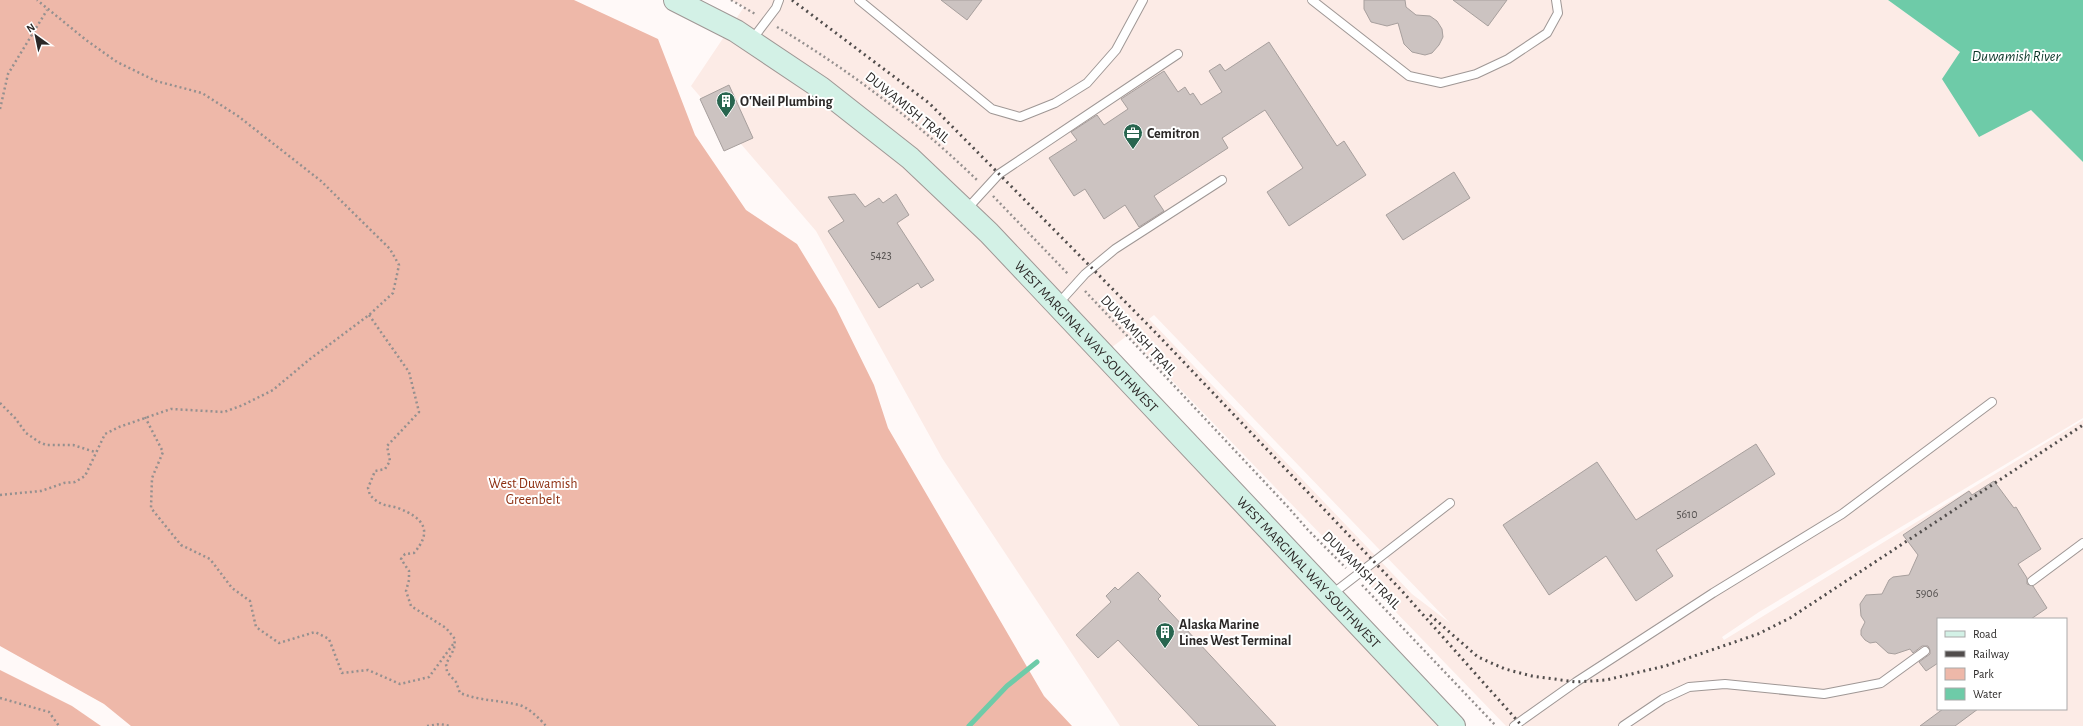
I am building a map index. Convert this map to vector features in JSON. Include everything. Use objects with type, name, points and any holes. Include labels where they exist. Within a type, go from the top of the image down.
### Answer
[{"type":"main road","name":"WEST MARGINAL WAY SOUTHWEST","points":[[675,0],[751,42],[822,88],[910,158],[965,211],[1056,305],[1454,726]]},
{"type":"lane","points":[[751,42],[779,0]]},
{"type":"lane","points":[[859,0],[992,109],[1020,117],[1055,103],[1086,84],[1116,50],[1143,0]]},
{"type":"lane","points":[[1312,0],[1409,76],[1441,83],[1476,74],[1508,58],[1547,33],[1558,13],[1556,0]]},
{"type":"lane","points":[[965,211],[999,174],[1016,161],[1178,54]]},
{"type":"lane","points":[[1056,305],[1077,283],[1115,249],[1222,180]]},
{"type":"lane","points":[[1514,726],[1576,682],[1700,602],[1842,514],[1992,402]]},
{"type":"lane","points":[[1331,596],[1450,503]]},
{"type":"lane","points":[[2032,581],[2083,543]]},
{"type":"lane","points":[[1623,726],[1664,698],[1689,687],[1725,684],[1824,694],[1880,683],[1925,651]]},
{"type":"path","points":[[0,495],[41,491],[64,483],[75,482],[85,476],[95,452],[105,434],[145,418],[171,409],[224,412],[243,405],[273,390],[310,359],[369,315],[393,293],[399,265],[390,249],[321,181],[238,116],[202,93],[156,81],[117,62],[47,10],[37,0]]},
{"type":"path","name":"DUWAMISH TRAIL","points":[[731,0],[832,60],[893,106],[945,149],[1077,283],[1308,530],[1355,577],[1496,726]]},
{"type":"path","points":[[0,109],[8,74],[47,10]]},
{"type":"path","points":[[369,315],[409,372],[419,412],[387,446],[390,461],[385,469],[375,472],[368,488],[370,495],[380,503],[407,512],[423,524],[425,532],[424,540],[414,553],[405,554],[401,559],[409,571],[409,580],[406,590],[411,606],[446,628],[455,642],[454,649],[446,664],[447,672],[456,682],[460,693],[480,700],[520,705],[539,718],[546,726]]},
{"type":"path","points":[[0,403],[15,418],[26,433],[39,442],[46,445],[73,446],[95,452]]},
{"type":"path","points":[[145,418],[163,452],[152,478],[150,508],[181,546],[210,559],[232,588],[250,601],[256,627],[279,643],[315,632],[329,639],[342,672],[368,670],[400,684],[429,677],[455,642]]},
{"type":"path","points":[[0,698],[49,712],[59,726]]},
{"type":"path","points":[[426,726],[440,724],[450,726]]},
{"type":"shaded area","points":[[731,0],[1888,0],[1960,52],[2031,110],[2083,162],[2083,418],[1759,612],[1722,637],[1724,640],[2083,420],[2083,726],[1506,726],[1128,335],[1095,360],[1458,726],[1120,726],[942,458],[816,231],[691,86],[744,7]],"holes":[[[1154,315],[1450,623],[1412,594],[1149,319]]]},
{"type":"green space","name":"West Duwamish Greenbelt","points":[[0,0],[574,0],[658,39],[695,135],[746,210],[797,244],[836,308],[874,385],[888,428],[1044,696],[1072,726],[131,726],[104,704],[0,646]]},
{"type":"green space","points":[[0,670],[72,706],[101,726],[0,726]]},
{"type":"water","name":"Duwamish River","points":[[1888,0],[2083,0],[2083,162],[2031,110],[1979,137],[1942,79],[1960,52]]},
{"type":"building","points":[[941,0],[982,0],[967,20]]},
{"type":"building","points":[[1364,0],[1405,0],[1406,7],[1416,15],[1430,16],[1437,21],[1442,29],[1443,37],[1439,45],[1432,53],[1425,55],[1412,52],[1404,44],[1398,23],[1387,26],[1371,22],[1364,9]]},
{"type":"building","points":[[1453,0],[1507,0],[1488,26]]},
{"type":"building","name":"Cemitron","points":[[1269,42],[1337,146],[1344,141],[1366,175],[1289,226],[1267,192],[1303,168],[1265,110],[1222,138],[1228,148],[1154,196],[1164,211],[1139,227],[1125,205],[1104,219],[1085,189],[1074,196],[1049,158],[1077,140],[1071,132],[1097,115],[1104,125],[1128,109],[1121,99],[1164,71],[1178,92],[1185,87],[1190,95],[1193,93],[1201,105],[1222,92],[1209,71],[1220,64],[1225,71]]},
{"type":"building","name":"O'Neil Plumbing","points":[[729,85],[753,138],[724,151],[700,99]]},
{"type":"building","points":[[1454,172],[1470,198],[1403,240],[1386,215]]},
{"type":"building","points":[[855,194],[865,207],[879,198],[883,203],[896,194],[909,215],[897,223],[934,280],[921,288],[918,283],[879,308],[828,231],[844,221],[828,197]]},
{"type":"building","points":[[1756,444],[1775,474],[1656,550],[1673,576],[1636,601],[1606,556],[1549,595],[1503,525],[1597,462],[1636,520]]},
{"type":"building","points":[[1994,481],[2014,508],[2016,507],[2041,549],[2018,564],[2027,578],[2027,584],[2033,586],[2047,608],[2032,618],[1937,618],[1937,664],[1926,671],[1919,662],[1930,654],[1928,646],[1922,646],[1913,653],[1910,649],[1895,654],[1888,653],[1876,642],[1870,643],[1865,640],[1861,635],[1861,630],[1865,622],[1861,616],[1860,604],[1866,595],[1882,594],[1889,580],[1893,577],[1909,575],[1918,555],[1903,535],[1969,491],[1972,495]]},
{"type":"building","name":"Alaska Marine Lines West Terminal","points":[[1138,572],[1161,596],[1158,599],[1276,726],[1199,726],[1118,640],[1098,658],[1076,635],[1111,602],[1106,596],[1115,587],[1118,590]]},
{"type":"building","points":[[1942,710],[1977,710],[1955,726],[1920,726]]},
{"type":"waterway","points":[[969,726],[1007,686],[1037,662]]},
{"type":"railway","points":[[792,0],[929,103],[1155,332],[1402,591],[1522,726]]},
{"type":"railway","points":[[1430,615],[1478,657],[1505,669],[1532,676],[1576,682],[1606,680],[1665,666],[1758,634],[1790,618],[2083,425]]},
{"type":"place","name":"O'Neil Plumbing","points":[[726,118]]},
{"type":"place","name":"Cemitron","points":[[1133,150]]},
{"type":"place","name":"Alaska Marine Lines West Terminal","points":[[1165,649]]}]
